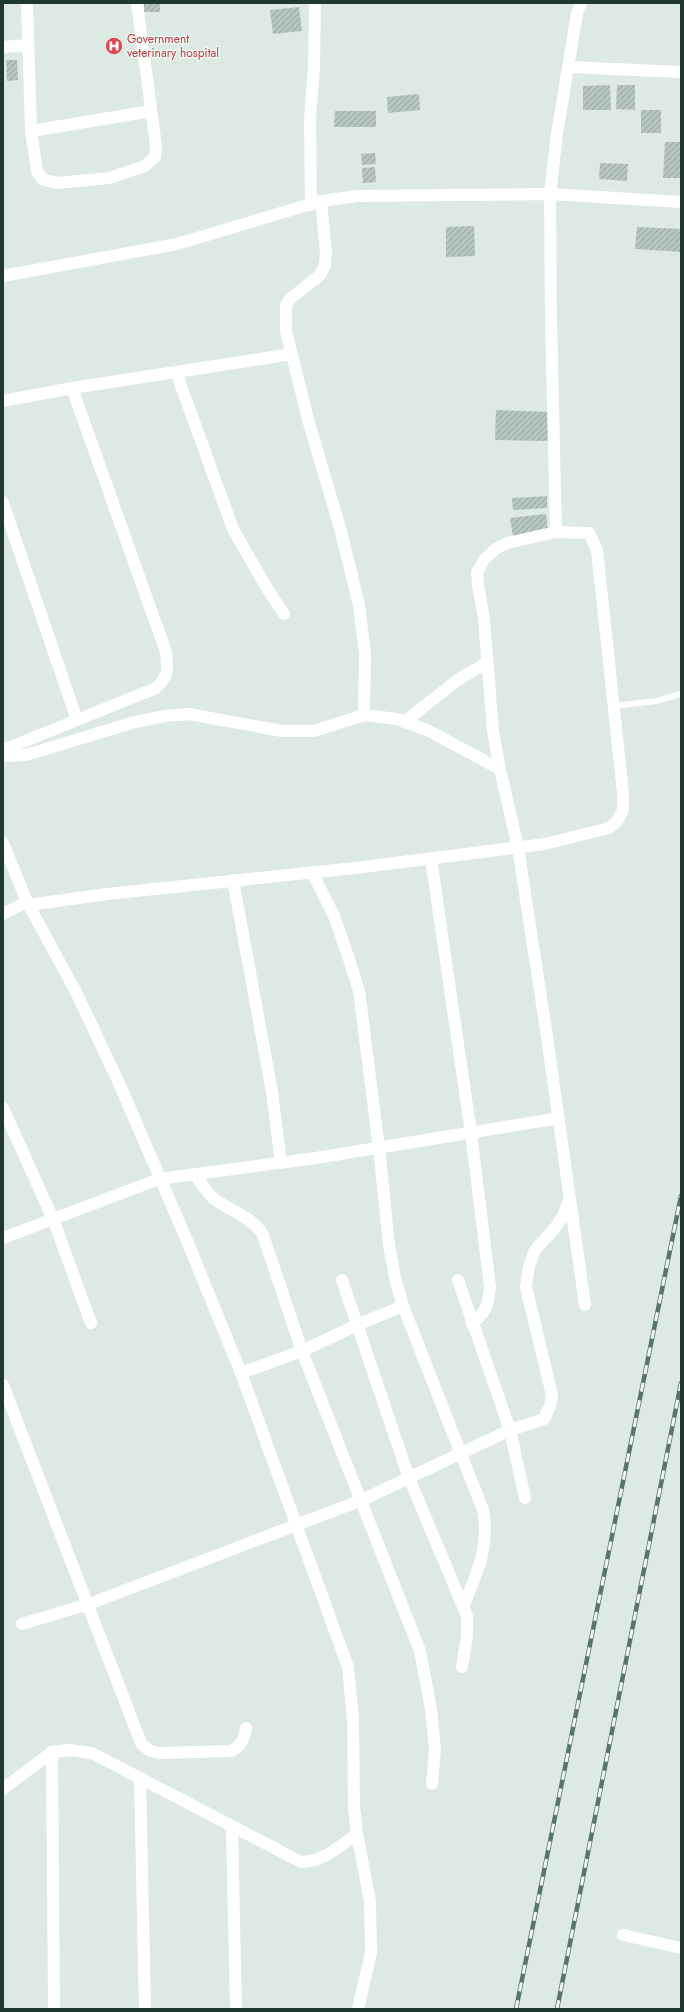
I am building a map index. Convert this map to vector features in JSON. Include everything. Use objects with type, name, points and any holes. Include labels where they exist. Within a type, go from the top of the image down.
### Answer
[{"type":"street","points":[[27,3],[31,131],[37,171],[42,179],[57,183],[109,178],[145,166],[155,157],[156,146],[137,3]]},
{"type":"street","points":[[314,3],[314,68],[310,119],[316,203],[326,253],[325,265],[320,275],[290,299],[286,305],[286,331],[359,605],[365,654],[364,715]]},
{"type":"street","points":[[556,532],[551,329],[550,194],[556,134],[577,13],[581,3]]},
{"type":"street","points":[[3,47],[28,44]]},
{"type":"street","points":[[568,67],[681,72]]},
{"type":"street","points":[[31,131],[151,111]]},
{"type":"street","points":[[3,276],[177,244],[316,203],[358,196],[550,194],[681,202]]},
{"type":"street","points":[[3,401],[72,388],[292,354]]},
{"type":"street","points":[[176,372],[233,529],[265,585],[284,614]]},
{"type":"street","points":[[3,750],[156,688],[165,680],[168,668],[163,645],[72,388]]},
{"type":"street","points":[[3,503],[77,720]]},
{"type":"street","points":[[3,914],[28,904],[518,848],[545,844],[609,828],[618,821],[623,810],[623,793],[597,550],[589,533],[556,532],[507,543],[494,549],[484,560],[478,572],[484,619],[493,731],[518,848],[559,1118],[585,1305]]},
{"type":"street","points":[[404,722],[459,679],[487,663]]},
{"type":"street","points":[[3,756],[26,755],[135,722],[165,716],[189,714],[282,731],[314,731],[364,715],[404,722],[428,730],[500,769]]},
{"type":"street","points":[[3,843],[28,904],[76,992],[119,1083],[159,1179],[188,1243],[241,1373],[348,1667],[353,1721],[354,1807],[357,1834],[370,1901],[371,1953],[358,2009]]},
{"type":"street","points":[[431,859],[471,1132],[490,1287],[488,1303],[484,1314],[472,1324]]},
{"type":"street","points":[[312,872],[334,916],[359,991],[379,1148],[389,1245],[403,1306],[483,1510],[486,1528],[483,1557],[463,1607]]},
{"type":"street","points":[[233,880],[272,1092],[281,1163]]},
{"type":"street","points":[[3,1108],[54,1219],[91,1323]]},
{"type":"street","points":[[3,1238],[159,1179],[281,1163],[559,1118]]},
{"type":"street","points":[[196,1175],[203,1187],[214,1198],[258,1227],[263,1235],[302,1351],[362,1500],[420,1651],[431,1709],[435,1750],[432,1784]]},
{"type":"street","points":[[22,1624],[89,1604],[362,1500],[510,1430],[544,1418],[550,1406],[552,1395],[526,1287],[528,1266],[534,1250],[555,1228],[563,1216],[570,1196]]},
{"type":"street","points":[[342,1280],[409,1478],[467,1616],[467,1636],[462,1667]]},
{"type":"street","points":[[458,1280],[510,1430],[525,1498]]},
{"type":"street","points":[[241,1373],[302,1351],[357,1325],[403,1306]]},
{"type":"street","points":[[3,1385],[89,1604],[141,1743],[150,1752],[159,1753],[232,1750],[240,1746],[244,1738],[246,1728]]},
{"type":"street","points":[[3,1789],[52,1752],[69,1750],[92,1753],[301,1862],[311,1862],[323,1857],[357,1834]]},
{"type":"street","points":[[52,1752],[54,2009]]},
{"type":"street","points":[[140,1778],[145,2009]]},
{"type":"street","points":[[232,1827],[236,2009]]},
{"type":"street","points":[[623,1935],[681,1948]]},
{"type":"lane","points":[[614,706],[656,701],[681,694]]},
{"type":"building","points":[[144,3],[160,3],[160,12],[144,12]]},
{"type":"building","points":[[299,7],[302,31],[273,34],[270,10]]},
{"type":"building","points":[[6,60],[17,60],[18,80],[7,81]]},
{"type":"building","points":[[610,85],[611,110],[583,110],[583,86]]},
{"type":"building","points":[[617,85],[635,85],[635,110],[616,109]]},
{"type":"building","points":[[419,94],[420,110],[388,113],[387,97]]},
{"type":"building","points":[[641,110],[661,110],[661,133],[641,133]]},
{"type":"building","points":[[335,111],[376,111],[376,127],[334,127]]},
{"type":"building","points":[[665,142],[681,142],[681,178],[663,178]]},
{"type":"building","points":[[375,153],[376,164],[362,165],[361,154]]},
{"type":"building","points":[[600,163],[628,164],[627,181],[599,179]]},
{"type":"building","points":[[375,167],[376,182],[363,183],[362,168]]},
{"type":"building","points":[[474,226],[475,256],[446,257],[446,227]]},
{"type":"building","points":[[637,227],[681,229],[681,252],[635,249]]},
{"type":"building","points":[[496,410],[550,412],[549,441],[495,440]]},
{"type":"building","points":[[547,496],[547,508],[513,510],[512,498]]},
{"type":"building","points":[[546,514],[548,532],[513,536],[510,518]]},
{"type":"railway","points":[[516,2009],[681,1196]]},
{"type":"railway","points":[[557,2009],[681,1383]]},
{"type":"place","name":"Government veterinary hospital","points":[[114,46]]}]
